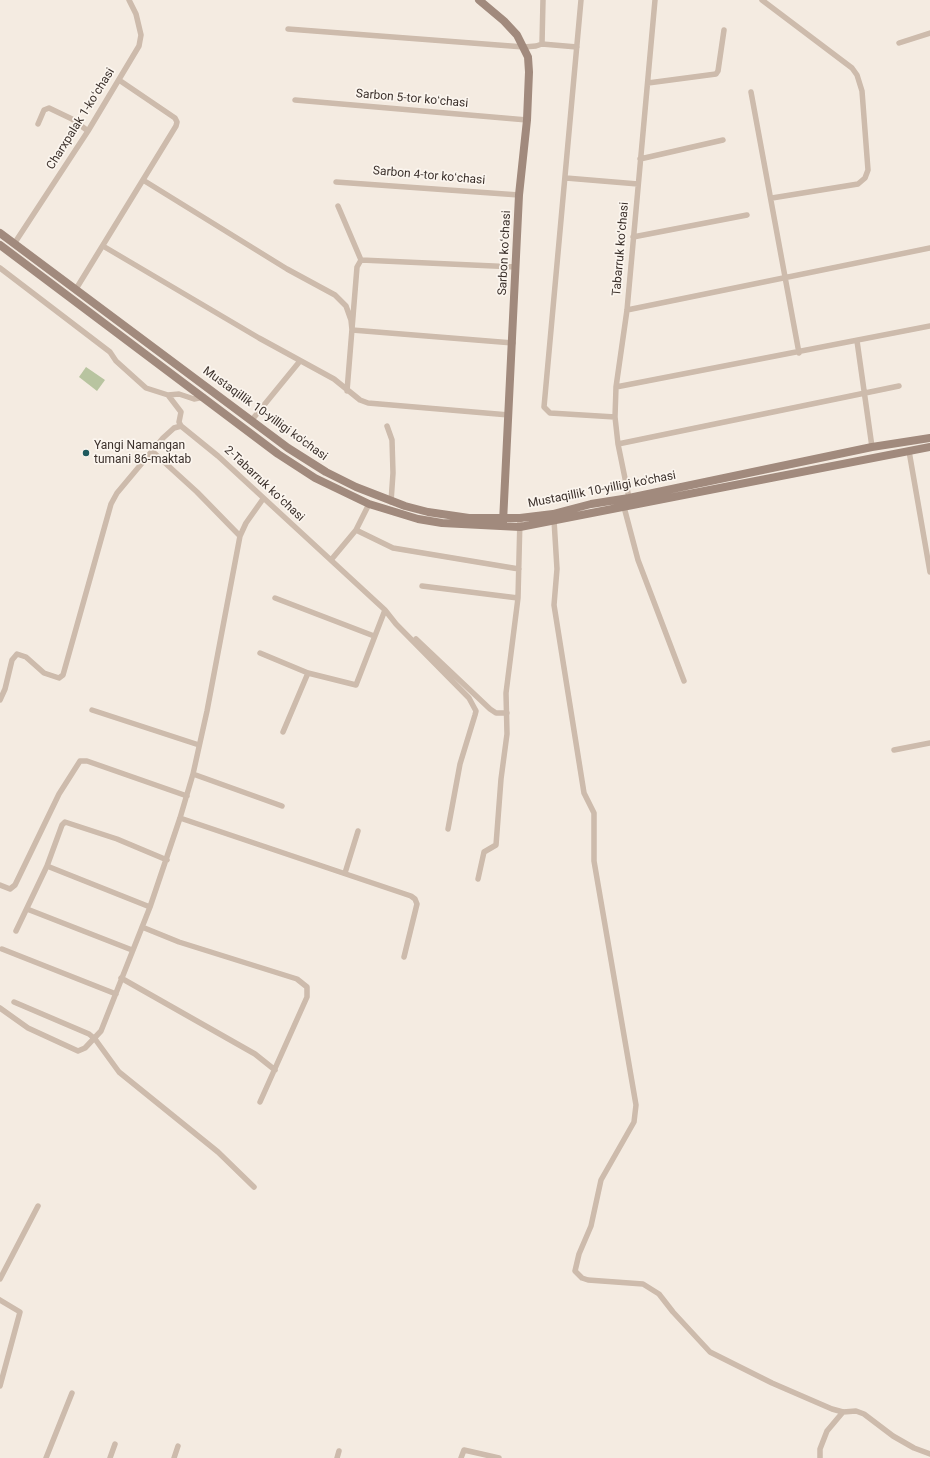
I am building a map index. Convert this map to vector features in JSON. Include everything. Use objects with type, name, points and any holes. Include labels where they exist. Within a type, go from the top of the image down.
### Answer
[{"type":"main road","name":"Sarbon koʻchasi","points":[[479,0],[504,21],[524,47],[528,57],[529,72],[527,120],[520,195],[503,527]]},
{"type":"main road","name":"Mustaqillik 10-yilligi ko'chasi","points":[[0,234],[76,289],[251,421],[326,472],[391,501],[428,512],[469,518],[504,518],[520,522],[554,520],[930,447]]},
{"type":"main road","name":"Mustaqillik 10-yilligi ko'chasi","points":[[0,245],[278,454],[315,478],[369,504],[391,511],[442,523],[503,527],[590,504],[629,498],[872,447],[930,438]]},
{"type":"street","name":"Charxpalak 1-koʻchasi","points":[[14,244],[88,131],[141,40],[136,14],[129,0]]},
{"type":"street","points":[[542,44],[543,0]]},
{"type":"street","points":[[581,0],[544,407],[550,413],[615,417]]},
{"type":"street","name":"Tabarruk koʻchasi","points":[[629,498],[618,444],[615,417],[616,387],[627,310],[655,0]]},
{"type":"street","points":[[762,0],[852,68],[857,75],[862,91],[868,170],[865,178],[858,184],[772,198]]},
{"type":"street","points":[[288,29],[524,47],[542,44],[577,48]]},
{"type":"street","points":[[648,83],[716,74],[718,71],[724,30]]},
{"type":"street","points":[[899,43],[930,33]]},
{"type":"street","points":[[76,289],[144,180],[177,122],[175,118],[119,80]]},
{"type":"street","points":[[751,92],[772,198],[799,353]]},
{"type":"street","name":"Sarbon 5-tor koʻchasi","points":[[296,100],[527,120]]},
{"type":"street","points":[[38,124],[44,110],[49,108],[72,119],[88,131]]},
{"type":"street","points":[[640,159],[723,140]]},
{"type":"street","points":[[566,178],[638,184]]},
{"type":"street","points":[[144,180],[287,269],[335,295],[346,306],[351,320],[352,330]]},
{"type":"street","name":"Sarbon 4-tor koʻchasi","points":[[336,182],[520,195]]},
{"type":"street","points":[[338,206],[361,260]]},
{"type":"street","points":[[633,237],[747,215]]},
{"type":"street","points":[[103,246],[334,380],[360,400],[368,403],[509,415]]},
{"type":"street","points":[[627,310],[930,248]]},
{"type":"street","points":[[347,391],[357,267],[361,260]]},
{"type":"street","points":[[361,260],[516,267]]},
{"type":"street","points":[[0,268],[110,352],[116,361],[146,388],[168,395],[179,394],[194,399],[204,397]]},
{"type":"street","points":[[616,387],[799,353],[930,326]]},
{"type":"street","points":[[352,330],[513,342]]},
{"type":"street","points":[[857,341],[872,447]]},
{"type":"street","points":[[251,421],[300,361]]},
{"type":"street","points":[[618,444],[899,386]]},
{"type":"street","points":[[0,700],[5,688],[12,660],[17,654],[26,657],[44,673],[59,678],[63,676],[112,504],[117,493],[152,451],[174,428],[181,426],[179,422],[181,412],[168,395]]},
{"type":"street","name":"2-Tabarruk koʻchasi","points":[[181,426],[218,456],[385,610],[396,624],[461,689],[476,711],[460,764],[448,829]]},
{"type":"street","points":[[388,426],[392,440],[393,473],[391,511]]},
{"type":"street","points":[[152,451],[197,492],[240,536]]},
{"type":"street","points":[[909,451],[930,572]]},
{"type":"street","points":[[0,1008],[28,1028],[78,1051],[85,1048],[101,1031],[150,907],[167,860],[187,796],[199,745],[240,536],[246,523],[263,499]]},
{"type":"street","points":[[331,560],[356,530],[369,504]]},
{"type":"street","points":[[624,507],[638,560],[684,681]]},
{"type":"street","points":[[554,520],[557,569],[554,605],[584,793],[594,813],[594,861],[636,1105],[634,1122],[601,1180],[591,1226],[579,1254],[575,1271],[582,1278],[588,1280],[643,1284],[659,1294],[673,1312],[710,1352],[772,1383],[844,1412],[856,1411],[864,1414],[894,1436],[914,1448],[930,1454]]},
{"type":"street","points":[[478,879],[484,852],[496,845],[501,778],[507,734],[506,693],[518,598],[520,522]]},
{"type":"street","points":[[356,530],[393,548],[518,569]]},
{"type":"street","points":[[422,586],[518,598]]},
{"type":"street","points":[[275,598],[374,636]]},
{"type":"street","points":[[260,653],[308,673],[356,685],[385,610]]},
{"type":"street","name":"2-Tabarruk koʻchasi","points":[[396,624],[403,626],[490,709],[496,713],[507,713]]},
{"type":"street","points":[[283,732],[308,673]]},
{"type":"street","points":[[92,710],[199,745]]},
{"type":"street","points":[[894,750],[930,744]]},
{"type":"street","points":[[0,885],[14,888],[59,794],[80,761],[83,759],[187,796]]},
{"type":"street","points":[[193,774],[282,806]]},
{"type":"street","points":[[180,818],[345,873],[415,899],[417,904],[404,957]]},
{"type":"street","points":[[16,931],[47,866],[62,825],[65,822],[117,839],[167,860]]},
{"type":"street","points":[[345,873],[358,831]]},
{"type":"street","points":[[47,866],[150,907]]},
{"type":"street","points":[[27,909],[132,950]]},
{"type":"street","points":[[142,927],[179,942],[297,980],[307,987],[307,996],[260,1102]]},
{"type":"street","points":[[2,949],[116,994]]},
{"type":"street","points":[[121,978],[255,1054],[275,1070]]},
{"type":"street","points":[[14,1002],[76,1028],[95,1039],[119,1072],[218,1152],[254,1187]]},
{"type":"street","points":[[0,1279],[38,1206]]},
{"type":"street","points":[[0,1300],[20,1312],[0,1386]]},
{"type":"street","points":[[46,1458],[72,1392]]},
{"type":"street","points":[[820,1458],[820,1449],[827,1431],[844,1412]]},
{"type":"street","points":[[110,1458],[115,1444]]},
{"type":"street","points":[[174,1458],[178,1446]]},
{"type":"street","points":[[461,1458],[464,1450],[500,1458]]},
{"type":"street","points":[[337,1458],[339,1451]]},
{"type":"green space","points":[[86,367],[105,380],[97,391],[79,377]]},
{"type":"place","name":"Yangi Namangan tumani 86-maktab","points":[[86,453]]}]
